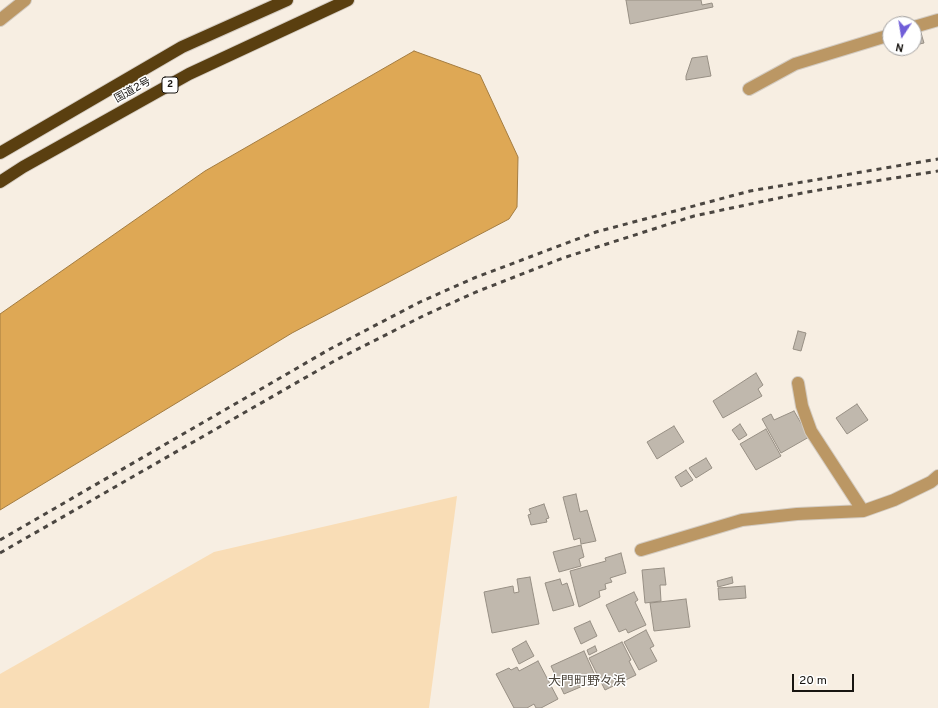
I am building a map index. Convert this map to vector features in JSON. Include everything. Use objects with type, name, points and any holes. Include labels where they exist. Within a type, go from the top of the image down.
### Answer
[{"type":"highway","name":"国道2号","points":[[0,153],[182,47],[287,0]]},
{"type":"highway","name":"国道2号","points":[[0,182],[23,167],[189,74],[348,0]]},
{"type":"street","points":[[0,20],[25,0]]},
{"type":"street","points":[[922,25],[938,20]]},
{"type":"street","points":[[749,89],[795,64],[882,37]]},
{"type":"street","points":[[798,383],[802,406],[811,431],[863,511]]},
{"type":"street","points":[[641,550],[742,520],[797,514],[863,511],[894,500],[931,482],[938,476]]},
{"type":"shaded area","points":[[414,51],[480,75],[518,157],[517,207],[509,219],[292,333],[0,510],[0,314],[205,171]]},
{"type":"shaded area","points":[[457,496],[429,708],[0,708],[0,674],[214,552]]},
{"type":"building","points":[[626,0],[701,0],[702,5],[712,3],[713,7],[630,24]]},
{"type":"building","points":[[707,56],[711,76],[686,80],[692,58]]},
{"type":"building","points":[[798,331],[806,333],[801,351],[793,349]]},
{"type":"building","points":[[756,373],[763,385],[758,389],[762,396],[723,418],[713,401]]},
{"type":"building","points":[[857,404],[868,420],[847,434],[836,418]]},
{"type":"building","points":[[794,411],[809,437],[781,453],[762,419],[771,414],[774,420]]},
{"type":"building","points":[[740,424],[747,435],[739,440],[732,430]]},
{"type":"building","points":[[674,426],[684,442],[657,459],[647,442]]},
{"type":"building","points":[[766,429],[781,456],[756,470],[740,444]]},
{"type":"building","points":[[706,458],[712,468],[696,478],[689,468]]},
{"type":"building","points":[[686,470],[693,480],[681,487],[675,477]]},
{"type":"building","points":[[576,494],[580,512],[587,510],[596,541],[581,544],[580,538],[574,540],[563,497]]},
{"type":"building","points":[[544,504],[549,518],[546,519],[547,522],[531,525],[528,515],[531,514],[529,509]]},
{"type":"building","points":[[581,545],[584,557],[579,559],[581,566],[559,572],[553,552]]},
{"type":"building","points":[[621,553],[626,573],[610,578],[612,582],[605,584],[606,589],[599,591],[600,597],[579,607],[570,571],[606,561],[605,558]]},
{"type":"building","points":[[664,568],[666,585],[660,585],[661,601],[645,603],[642,570]]},
{"type":"building","points":[[530,577],[539,624],[492,633],[484,592],[513,586],[514,593],[519,592],[517,579]]},
{"type":"building","points":[[732,577],[733,583],[718,587],[717,581]]},
{"type":"building","points":[[560,579],[562,585],[567,583],[574,605],[553,611],[545,583]]},
{"type":"building","points":[[745,586],[746,598],[719,600],[718,588]]},
{"type":"building","points":[[634,592],[638,600],[635,602],[646,625],[628,633],[626,629],[619,632],[606,605]]},
{"type":"building","points":[[686,599],[690,627],[654,631],[650,603]]},
{"type":"building","points":[[590,621],[597,636],[581,644],[574,628]]},
{"type":"building","points":[[646,630],[654,646],[650,648],[657,661],[639,670],[624,642]]},
{"type":"building","points":[[526,641],[534,656],[519,664],[512,649]]},
{"type":"building","points":[[622,642],[631,660],[629,661],[636,675],[605,690],[589,658]]},
{"type":"building","points":[[595,646],[597,651],[589,655],[587,650]]},
{"type":"building","points":[[584,651],[597,680],[564,694],[551,666]]},
{"type":"building","points":[[538,661],[558,699],[541,708],[536,708],[534,704],[527,708],[514,708],[496,674],[509,668],[511,670],[517,667],[519,671]]},
{"type":"railway","points":[[0,540],[330,349],[420,302],[474,278],[596,232],[750,191],[938,159]]},
{"type":"railway","points":[[0,553],[336,360],[425,315],[476,292],[563,258],[694,216],[807,192],[938,171]]},
{"type":"district","name":"大門町野々浜","points":[[587,682]]}]
